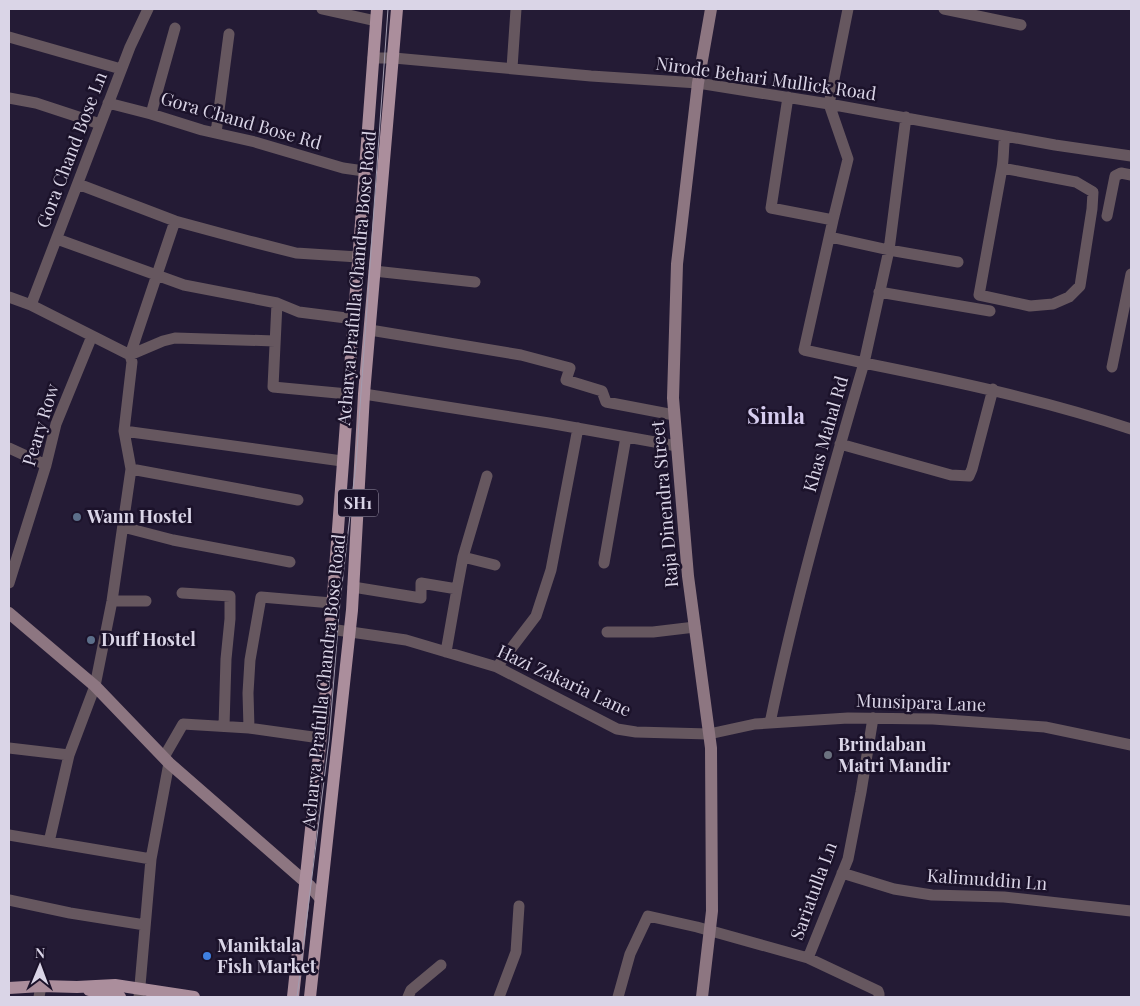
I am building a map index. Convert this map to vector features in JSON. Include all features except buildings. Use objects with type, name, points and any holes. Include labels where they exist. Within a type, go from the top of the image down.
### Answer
[{"type":"main road","name":"Acharya Prafulla Chandra Bose Road","points":[[310,997],[353,587],[364,394],[397,9]]},
{"type":"main road","name":"Raja Dinendra Street","points":[[702,997],[712,901],[711,748],[688,576],[673,398],[677,264],[698,83],[711,9]]},
{"type":"main road","name":"Acharya Prafulla Chandra Bose Road","points":[[293,997],[326,689],[377,15]]},
{"type":"main road","points":[[9,613],[95,686],[167,760],[320,898]]},
{"type":"main road","points":[[9,988],[40,991],[76,987],[114,993],[194,997]]},
{"type":"main road","points":[[114,993],[120,997]]},
{"type":"street","name":"Gora Chand Bose Ln","points":[[31,305],[121,69],[148,9]]},
{"type":"street","points":[[322,9],[377,15]]},
{"type":"street","points":[[512,68],[516,9]]},
{"type":"street","points":[[706,39],[716,9]]},
{"type":"street","points":[[848,9],[829,104],[848,159],[804,350],[864,363],[889,250],[906,117]]},
{"type":"street","points":[[944,9],[1021,25]]},
{"type":"street","points":[[151,114],[175,28]]},
{"type":"street","points":[[216,133],[229,34]]},
{"type":"street","points":[[9,37],[121,69]]},
{"type":"street","name":"Nirode Behari Mullick Road","points":[[373,58],[394,58],[591,76],[698,83],[1128,156]]},
{"type":"street","points":[[788,97],[771,208],[834,220]]},
{"type":"street","points":[[9,98],[36,103],[100,124]]},
{"type":"street","name":"Gora Chand Bose Rd","points":[[108,103],[255,142],[343,168],[364,171]]},
{"type":"street","points":[[1002,168],[1076,182],[1093,192],[1080,286],[1069,297],[1053,304],[1030,306],[979,295],[1005,151],[1010,145],[1008,137]]},
{"type":"street","points":[[1107,216],[1115,176],[1126,174],[1128,156]]},
{"type":"street","points":[[78,184],[175,221],[296,253],[358,257]]},
{"type":"street","points":[[48,842],[69,756],[95,686],[112,601],[131,469],[124,431],[132,362],[130,355],[175,221]]},
{"type":"street","points":[[830,237],[958,262]]},
{"type":"street","points":[[57,239],[184,286],[277,303],[299,312],[354,319]]},
{"type":"street","points":[[374,271],[475,282]]},
{"type":"street","points":[[1112,367],[1131,274]]},
{"type":"street","points":[[879,292],[990,311]]},
{"type":"street","points":[[9,296],[31,305],[130,355],[175,338],[275,341]]},
{"type":"street","points":[[277,303],[274,386],[348,394]]},
{"type":"street","points":[[370,330],[521,355],[570,368],[566,380],[602,391],[606,402],[674,415]]},
{"type":"street","name":"Peary Row","points":[[9,583],[46,465],[56,424],[92,336]]},
{"type":"street","name":"Khas Mahal Rd","points":[[770,723],[783,662],[840,444],[864,363],[993,389],[1077,411],[1131,429]]},
{"type":"street","points":[[840,444],[960,477],[969,476],[993,389]]},
{"type":"street","points":[[364,394],[578,428],[677,446]]},
{"type":"street","points":[[497,667],[536,616],[551,570],[578,428]]},
{"type":"street","points":[[124,431],[342,461]]},
{"type":"street","points":[[604,563],[626,437]]},
{"type":"street","points":[[9,448],[46,465]]},
{"type":"street","points":[[131,469],[298,500]]},
{"type":"street","points":[[446,652],[463,557],[487,476]]},
{"type":"street","points":[[123,527],[173,540],[290,562]]},
{"type":"street","points":[[463,557],[495,565]]},
{"type":"street","points":[[353,587],[421,598],[421,583],[457,589]]},
{"type":"street","points":[[182,593],[230,596],[224,726]]},
{"type":"street","points":[[249,728],[248,693],[250,660],[261,597],[332,603]]},
{"type":"street","points":[[112,601],[146,601]]},
{"type":"street","points":[[607,632],[653,632],[695,627]]},
{"type":"street","name":"Hazi Zakaria Lane","points":[[330,629],[406,640],[497,667],[617,728],[636,732],[709,734]]},
{"type":"street","name":"Munsipara Lane","points":[[709,734],[754,724],[848,718],[933,719],[1045,727],[1131,745]]},
{"type":"street","name":"Sariatulla Ln","points":[[808,958],[848,859],[873,718]]},
{"type":"street","points":[[139,993],[151,859],[167,760],[183,724],[249,728],[320,738]]},
{"type":"street","points":[[9,748],[69,756]]},
{"type":"street","points":[[9,835],[151,859]]},
{"type":"street","name":"Kalimuddin Ln","points":[[842,873],[894,889],[932,895],[1004,897],[1131,911]]},
{"type":"street","points":[[9,900],[70,913],[144,925]]},
{"type":"street","points":[[503,996],[516,952],[519,906]]},
{"type":"street","points":[[618,997],[630,954],[648,916],[808,958],[878,991],[879,997]]},
{"type":"street","points":[[408,997],[411,990],[441,965]]},
{"type":"tram line","points":[[297,997],[329,740],[340,602],[356,464],[388,9]]},
{"type":"place","name":"Wann Hostel","points":[[77,517]]},
{"type":"place","name":"Duff Hostel","points":[[91,640]]},
{"type":"place","name":"Brindaban Matri Mandir","points":[[828,755]]},
{"type":"place","name":"Maniktala Fish Market","points":[[207,956]]},
{"type":"district","name":"Simla","points":[[776,416]]}]
